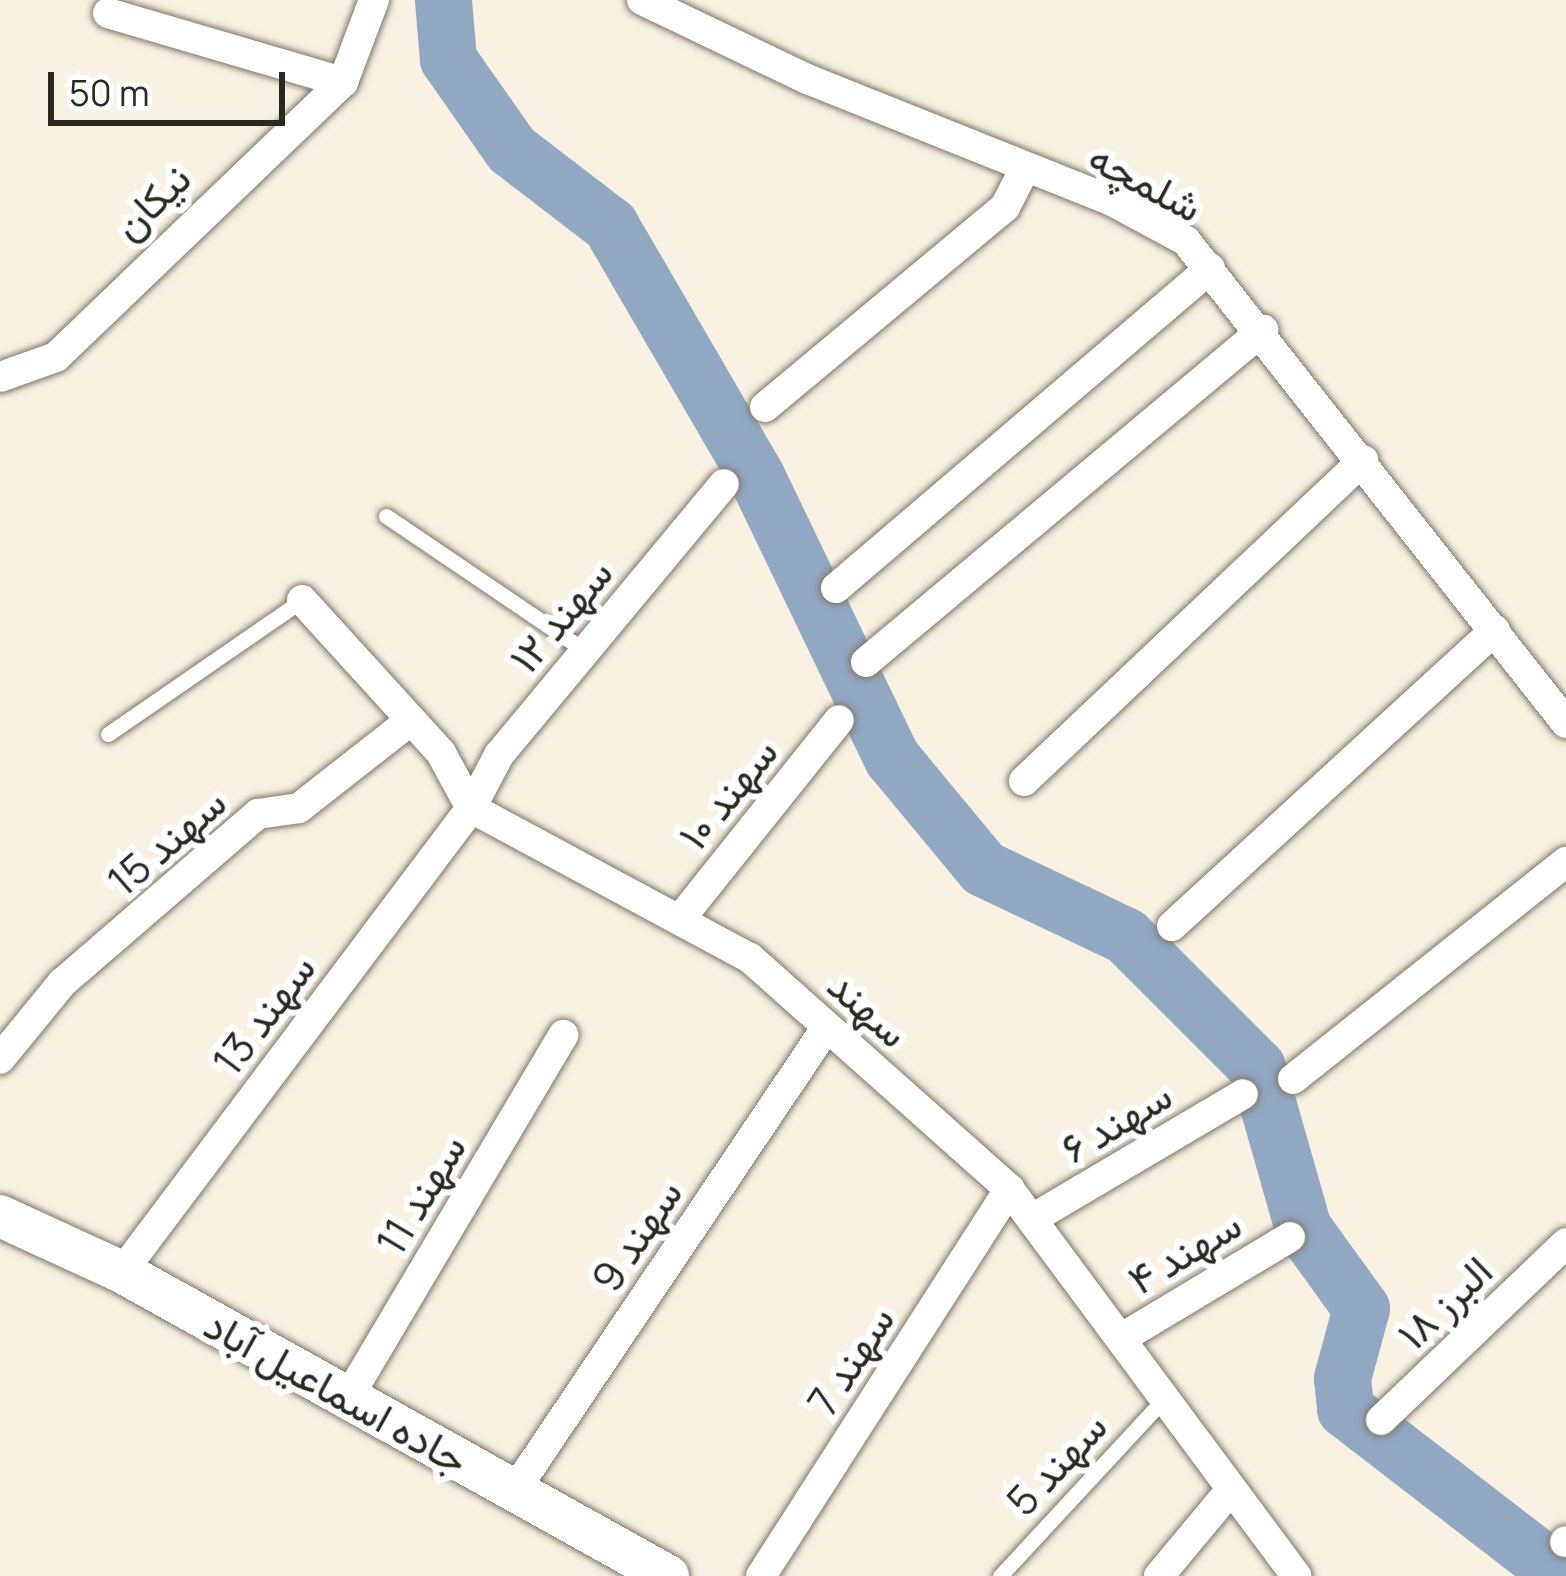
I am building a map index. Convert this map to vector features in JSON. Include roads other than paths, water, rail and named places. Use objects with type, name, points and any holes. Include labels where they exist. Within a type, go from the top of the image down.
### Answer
[{"type":"street","name":"نیکان","points":[[0,377],[56,357],[343,82],[374,0]]},
{"type":"street","name":"شلمچه","points":[[642,0],[1024,170],[1110,200],[1186,241],[1263,330],[1566,723]]},
{"type":"street","points":[[108,13],[343,82]]},
{"type":"street","points":[[765,407],[1005,207],[1024,170]]},
{"type":"street","points":[[836,589],[1210,269]]},
{"type":"street","points":[[866,662],[1263,330]]},
{"type":"street","points":[[1024,781],[1363,460]]},
{"type":"street","name":"سهند ۱۲","points":[[471,808],[499,755],[724,484]]},
{"type":"street","name":"سهند","points":[[302,600],[410,721],[471,808],[750,958],[1009,1189],[1122,1338],[1229,1492],[1296,1576]]},
{"type":"street","points":[[1172,926],[1495,630]]},
{"type":"street","name":"سهند ۱۰","points":[[681,917],[839,720]]},
{"type":"street","name":"سهند 15","points":[[0,1059],[62,983],[258,814],[299,808],[410,721]]},
{"type":"street","name":"سهند 13","points":[[122,1272],[471,808]]},
{"type":"street","points":[[1293,1079],[1566,862]]},
{"type":"street","name":"سهند 9","points":[[515,1490],[827,1027]]},
{"type":"street","name":"سهند 11","points":[[349,1396],[563,1035]]},
{"type":"street","name":"سهند ۶","points":[[1032,1220],[1243,1094]]},
{"type":"street","name":"سهند 7","points":[[761,1576],[1009,1189]]},
{"type":"street","name":"جاده اسماعیل آباد","points":[[0,1216],[122,1272],[668,1576]]},
{"type":"street","name":"سهند ۴","points":[[1122,1338],[1290,1237]]},
{"type":"street","name":"البرز ۱۸","points":[[1381,1420],[1566,1243]]},
{"type":"street","points":[[1159,1576],[1229,1492]]},
{"type":"lane","points":[[386,516],[584,650]]},
{"type":"lane","points":[[107,734],[302,600]]},
{"type":"lane","name":"سهند 5","points":[[1000,1576],[1164,1399]]},
{"type":"waterway","points":[[443,0],[448,59],[511,149],[610,225],[757,478],[892,758],[983,868],[1126,936],[1257,1067],[1303,1228],[1361,1308],[1342,1378],[1345,1409],[1562,1576]]}]
